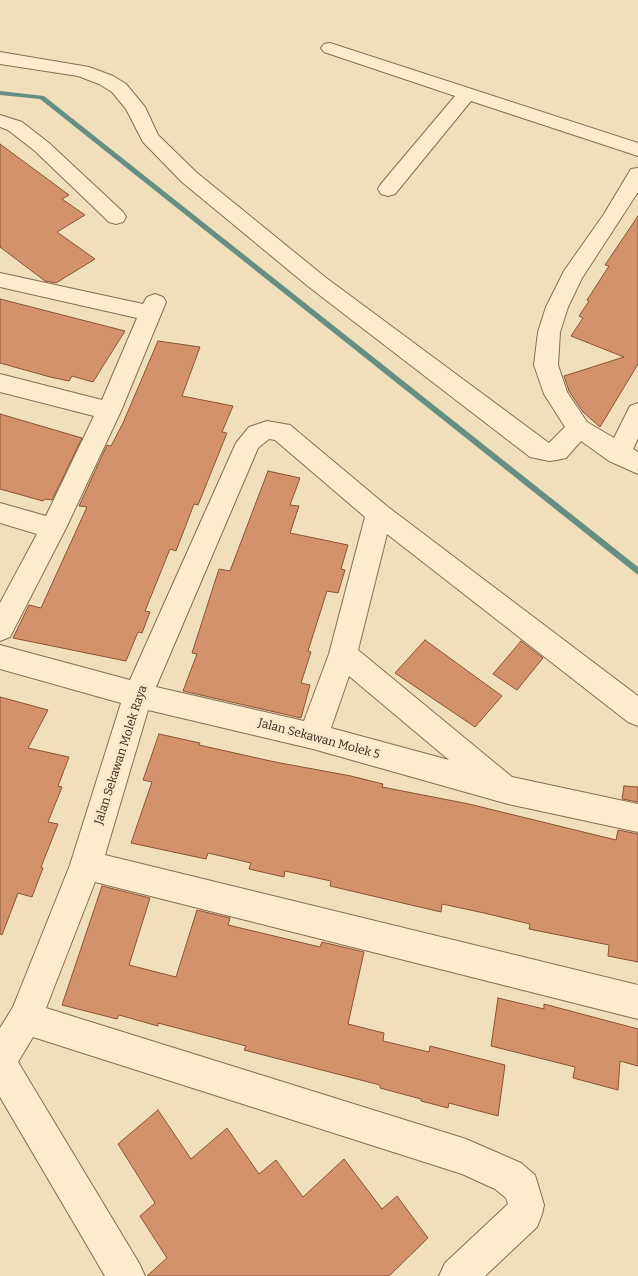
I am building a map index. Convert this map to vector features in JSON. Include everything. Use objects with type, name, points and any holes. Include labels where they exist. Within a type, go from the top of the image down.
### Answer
[{"type":"street","points":[[330,48],[638,150]]},
{"type":"street","points":[[0,58],[82,71],[106,80],[119,88],[135,106],[150,138],[189,177],[317,282],[539,450],[549,452],[556,450],[578,428]]},
{"type":"street","points":[[388,189],[467,94]]},
{"type":"street","points":[[0,121],[15,126],[42,147],[116,217]]},
{"type":"street","points":[[638,174],[613,217],[572,276],[557,307],[549,332],[546,365],[556,394],[578,428],[628,459],[638,412]]},
{"type":"street","points":[[0,629],[53,528],[109,412],[152,308],[3,277]]},
{"type":"street","points":[[0,383],[109,412]]},
{"type":"street","name":"Jalan Sekawan Molek Raya","points":[[0,1062],[25,1018],[86,865],[138,695],[248,443],[267,430],[281,431],[379,514]]},
{"type":"street","points":[[0,513],[53,528]]},
{"type":"street","points":[[313,736],[343,654],[379,514],[638,713]]},
{"type":"street","points":[[343,654],[508,790]]},
{"type":"street","name":"Jalan Sekawan Molek 5","points":[[0,657],[138,695],[313,736],[508,790],[638,818]]},
{"type":"street","points":[[86,865],[638,1002]]},
{"type":"street","points":[[25,1018],[466,1157],[508,1176],[522,1188],[526,1205],[524,1214],[458,1276]]},
{"type":"street","points":[[0,1062],[126,1276]]},
{"type":"building","points":[[0,144],[69,195],[62,199],[85,215],[57,232],[95,259],[56,283],[45,281],[0,247]]},
{"type":"building","points":[[638,216],[638,364],[600,427],[583,412],[569,391],[564,376],[624,357],[571,336],[583,318],[579,316],[589,301],[587,300],[609,266],[605,265]]},
{"type":"building","points":[[0,299],[125,331],[93,382],[72,376],[69,381],[50,377],[0,363]]},
{"type":"building","points":[[158,341],[200,347],[182,396],[233,406],[222,432],[227,433],[198,505],[194,504],[176,551],[170,549],[145,611],[150,612],[142,633],[138,632],[126,661],[13,638],[29,605],[41,608],[87,507],[79,506],[107,445],[111,446],[123,423]]},
{"type":"building","points":[[0,414],[82,438],[52,500],[45,499],[43,501],[0,489]]},
{"type":"building","points":[[268,471],[300,478],[290,505],[299,506],[290,533],[348,545],[341,569],[345,570],[338,593],[327,591],[308,651],[311,652],[301,683],[310,685],[301,718],[183,691],[197,654],[192,653],[219,569],[230,571]]},
{"type":"building","points":[[425,640],[502,696],[475,727],[395,673]]},
{"type":"building","points":[[521,641],[543,658],[517,690],[493,674]]},
{"type":"building","points":[[0,697],[48,710],[28,748],[69,757],[58,786],[62,787],[48,822],[58,824],[41,867],[43,868],[32,897],[18,893],[2,935],[0,934]]},
{"type":"building","points":[[159,734],[275,762],[351,776],[383,784],[382,787],[469,804],[616,840],[618,830],[638,834],[638,962],[608,956],[609,945],[529,929],[530,924],[484,913],[442,904],[441,912],[330,886],[331,881],[285,871],[284,877],[249,869],[251,863],[208,853],[206,859],[131,843],[152,782],[143,780]]},
{"type":"building","points":[[624,786],[638,787],[638,802],[622,799]]},
{"type":"building","points":[[102,886],[150,898],[129,965],[176,977],[197,910],[230,918],[228,925],[320,947],[322,942],[364,952],[348,1024],[384,1033],[383,1041],[429,1052],[430,1046],[505,1065],[498,1116],[449,1103],[448,1108],[421,1101],[421,1099],[380,1088],[380,1085],[244,1050],[246,1046],[158,1023],[158,1026],[119,1015],[117,1019],[62,1005]]},
{"type":"building","points":[[498,998],[544,1009],[544,1004],[638,1029],[638,1066],[620,1061],[618,1090],[573,1078],[575,1067],[491,1046]]},
{"type":"building","points":[[158,1110],[191,1159],[227,1128],[259,1174],[276,1160],[303,1197],[344,1159],[382,1209],[397,1196],[428,1238],[389,1276],[147,1276],[167,1258],[140,1216],[155,1203],[118,1144]]},
{"type":"waterway","points":[[0,93],[42,97],[638,572]]}]
